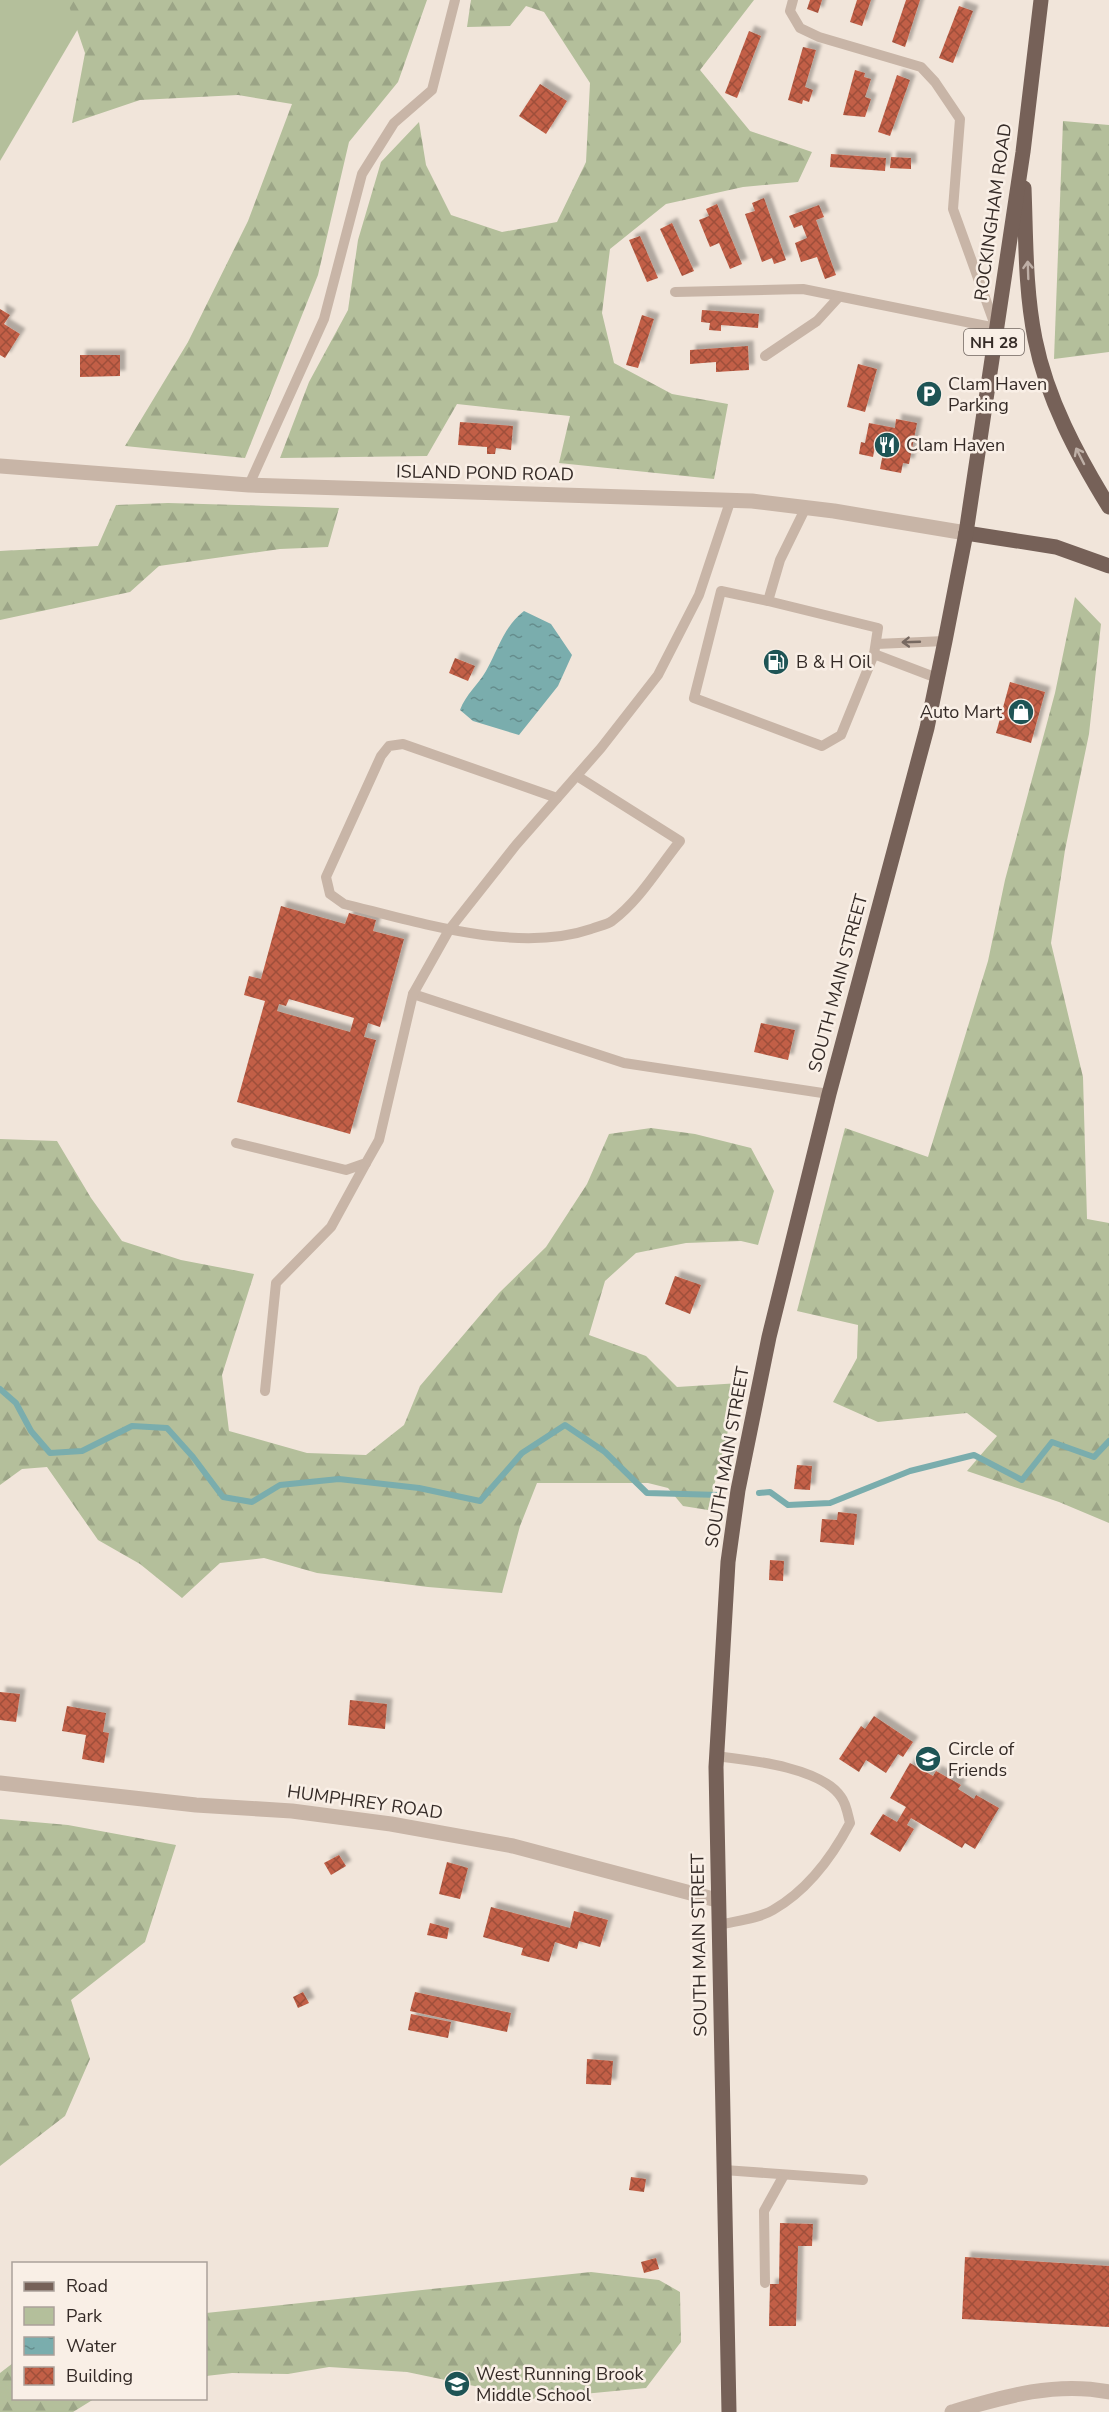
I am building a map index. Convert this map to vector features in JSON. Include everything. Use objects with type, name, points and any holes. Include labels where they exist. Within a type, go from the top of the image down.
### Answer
[{"type":"main road","name":"ROCKINGHAM ROAD","points":[[966,533],[1023,152],[1041,0]]},
{"type":"main road","name":"NH 28","points":[[1023,152],[1029,302],[1036,341],[1052,394],[1069,434],[1109,507]]},
{"type":"main road","points":[[966,533],[1056,547],[1109,566]]},
{"type":"main road","name":"SOUTH MAIN STREET","points":[[729,2412],[717,1900],[716,1756],[724,1598],[738,1490],[768,1337],[829,1094],[927,728],[966,533]]},
{"type":"street","name":"ISLAND POND ROAD","points":[[0,466],[144,479],[249,485],[731,499],[806,507],[966,533]]},
{"type":"street","name":"HUMPHREY ROAD","points":[[0,1783],[196,1805],[292,1811],[448,1833],[591,1865],[717,1900]]},
{"type":"street","points":[[952,2412],[1024,2393],[1061,2388],[1109,2392]]},
{"type":"lane","points":[[249,485],[324,319],[362,174],[394,123],[432,90],[455,0]]},
{"type":"lane","points":[[793,0],[790,11],[800,28],[921,67],[935,82],[960,119],[953,209],[996,328]]},
{"type":"lane","points":[[675,292],[803,289],[838,298],[996,328]]},
{"type":"lane","points":[[765,356],[817,321],[838,298]]},
{"type":"lane","points":[[265,1391],[276,1283],[331,1227],[379,1140],[413,994],[449,930],[516,844],[577,776],[658,675],[699,595],[731,499]]},
{"type":"lane","points":[[768,601],[780,560],[806,507]]},
{"type":"lane","points":[[721,591],[879,628],[875,649],[841,735],[822,746],[694,698],[721,591]]},
{"type":"lane","points":[[875,649],[945,641]]},
{"type":"lane","points":[[875,649],[937,678]]},
{"type":"lane","points":[[557,798],[402,744],[389,746],[381,756],[326,877],[330,894],[344,904],[449,930],[509,938],[574,935],[611,922],[637,896],[680,841],[577,776]]},
{"type":"lane","points":[[413,994],[624,1063],[829,1094]]},
{"type":"lane","points":[[236,1143],[346,1170],[366,1163]]},
{"type":"lane","points":[[716,1756],[772,1763],[825,1782],[842,1797],[850,1823],[832,1856],[795,1893],[772,1911],[719,1925]]},
{"type":"lane","points":[[724,2170],[863,2180]]},
{"type":"lane","points":[[765,2283],[764,2211],[784,2175]]},
{"type":"green space","points":[[0,0],[95,0],[0,161]]},
{"type":"green space","points":[[67,0],[427,0],[398,82],[349,142],[318,275],[245,458],[125,446],[188,342],[248,221],[292,104],[238,95],[140,100],[72,123],[85,53]]},
{"type":"green space","points":[[471,0],[754,0],[700,70],[750,131],[812,152],[798,182],[743,187],[666,204],[610,249],[602,313],[614,363],[672,394],[728,404],[714,479],[559,463],[570,416],[457,404],[427,456],[280,458],[309,382],[348,310],[358,240],[381,162],[419,122],[426,165],[451,215],[502,232],[557,222],[586,162],[590,83],[544,12],[526,6],[510,26],[467,27]]},
{"type":"green space","points":[[1063,121],[1109,125],[1109,352],[1054,359]]},
{"type":"green space","points":[[168,503],[339,508],[328,547],[280,549],[159,566],[130,592],[0,620],[0,551],[98,546],[116,505]]},
{"type":"green space","points":[[1075,597],[1101,624],[1089,734],[1065,850],[1051,943],[1083,1077],[1087,1219],[1109,1223],[1109,1523],[1059,1502],[967,1471],[997,1436],[967,1413],[878,1422],[833,1402],[857,1358],[858,1325],[797,1311],[845,1128],[928,1157],[988,961],[1005,880],[1055,693]]},
{"type":"green space","points":[[651,1128],[695,1134],[751,1148],[774,1191],[758,1245],[741,1241],[686,1243],[636,1253],[605,1281],[589,1335],[646,1356],[677,1387],[740,1383],[708,1510],[683,1506],[668,1488],[648,1483],[537,1483],[520,1526],[502,1593],[428,1587],[317,1573],[264,1558],[220,1563],[182,1598],[140,1564],[98,1540],[47,1467],[22,1469],[0,1485],[0,1139],[57,1141],[91,1198],[122,1241],[181,1260],[254,1274],[222,1375],[229,1431],[307,1453],[366,1455],[404,1425],[420,1386],[499,1293],[546,1247],[587,1184],[609,1134]]},
{"type":"green space","points":[[0,1819],[68,1825],[176,1845],[145,1942],[71,2000],[90,2059],[65,2116],[0,2166]]},
{"type":"green space","points":[[591,2272],[659,2280],[680,2292],[681,2342],[646,2388],[521,2400],[479,2387],[407,2372],[329,2367],[288,2374],[232,2373],[207,2376],[207,2313]]},
{"type":"green space","points":[[12,2364],[12,2400],[92,2400],[73,2412],[0,2412],[0,2373]]},
{"type":"water","points":[[524,611],[551,624],[572,655],[558,686],[519,735],[473,721],[460,710],[465,699],[486,671],[506,631]]},
{"type":"building","points":[[810,0],[822,0],[818,13],[807,9]]},
{"type":"building","points":[[857,0],[871,0],[862,26],[850,22]]},
{"type":"building","points":[[906,0],[920,0],[905,47],[892,42]]},
{"type":"building","points":[[959,6],[973,11],[953,63],[939,58]]},
{"type":"building","points":[[749,31],[761,36],[737,98],[725,93]]},
{"type":"building","points":[[803,47],[816,50],[805,87],[813,90],[809,102],[803,100],[802,104],[788,100]]},
{"type":"building","points":[[855,70],[865,73],[864,77],[871,79],[865,97],[871,99],[865,117],[843,115]]},
{"type":"building","points":[[897,75],[910,80],[890,136],[878,132]]},
{"type":"building","points":[[540,84],[567,101],[546,134],[519,116]]},
{"type":"building","points":[[831,154],[886,158],[885,171],[830,167]]},
{"type":"building","points":[[891,157],[911,158],[911,169],[890,168]]},
{"type":"building","points":[[764,198],[786,260],[774,264],[772,258],[762,262],[745,214],[755,211],[752,203]]},
{"type":"building","points":[[717,204],[742,264],[730,269],[719,243],[710,247],[699,220],[709,216],[706,209]]},
{"type":"building","points":[[819,205],[824,217],[816,220],[836,275],[825,279],[817,257],[801,262],[795,243],[807,238],[802,225],[794,228],[789,216]]},
{"type":"building","points":[[672,223],[694,271],[682,276],[660,229]]},
{"type":"building","points":[[640,236],[658,278],[647,282],[629,240]]},
{"type":"building","points":[[0,309],[10,315],[4,324],[20,334],[5,358],[0,355]]},
{"type":"building","points":[[702,310],[759,314],[758,328],[721,325],[721,331],[709,330],[710,323],[701,322]]},
{"type":"building","points":[[642,315],[654,319],[638,368],[626,365]]},
{"type":"building","points":[[748,346],[749,370],[716,372],[716,362],[690,364],[690,350]]},
{"type":"building","points":[[80,355],[120,355],[120,376],[80,377]]},
{"type":"building","points":[[858,364],[877,369],[865,412],[847,407]]},
{"type":"building","name":"Clam Haven","points":[[896,419],[917,423],[909,464],[903,463],[901,473],[880,469],[884,448],[875,446],[873,457],[859,454],[861,442],[865,443],[869,423],[895,428]]},
{"type":"building","points":[[460,422],[513,426],[511,450],[496,448],[495,454],[487,454],[487,447],[458,445]]},
{"type":"building","points":[[455,658],[475,666],[468,681],[449,673]]},
{"type":"building","name":"Auto Mart","points":[[1010,682],[1045,692],[1031,743],[996,733]]},
{"type":"building","points":[[281,906],[345,924],[349,913],[376,920],[373,931],[404,939],[380,1027],[368,1023],[364,1037],[376,1040],[350,1134],[237,1102],[265,1001],[244,995],[249,976],[261,979]],"holes":[[[289,999],[354,1018],[350,1032],[277,1011],[279,1004],[286,1006]]]},
{"type":"building","points":[[761,1023],[795,1030],[788,1060],[754,1052]]},
{"type":"building","points":[[675,1276],[701,1285],[690,1314],[665,1304]]},
{"type":"building","points":[[797,1465],[812,1466],[810,1490],[794,1489]]},
{"type":"building","points":[[838,1512],[857,1514],[854,1545],[820,1542],[822,1519],[837,1520]]},
{"type":"building","points":[[770,1560],[784,1561],[783,1581],[769,1580]]},
{"type":"building","points":[[0,1692],[20,1694],[16,1722],[0,1720]]},
{"type":"building","points":[[350,1700],[387,1704],[385,1729],[348,1725]]},
{"type":"building","points":[[67,1706],[106,1713],[103,1732],[109,1733],[104,1763],[82,1759],[86,1735],[62,1731]]},
{"type":"building","points":[[874,1716],[913,1742],[903,1757],[898,1754],[886,1773],[866,1760],[859,1772],[839,1759],[861,1726],[865,1729]]},
{"type":"building","points":[[910,1763],[933,1776],[936,1771],[961,1785],[958,1789],[974,1799],[976,1795],[999,1808],[975,1849],[965,1843],[962,1848],[911,1818],[907,1825],[914,1829],[900,1852],[870,1834],[883,1814],[897,1822],[906,1807],[890,1798]]},
{"type":"building","points":[[339,1855],[346,1866],[331,1875],[324,1863]]},
{"type":"building","points":[[447,1862],[468,1868],[460,1899],[439,1894]]},
{"type":"building","points":[[491,1907],[570,1928],[574,1911],[608,1920],[600,1947],[579,1941],[577,1949],[555,1942],[549,1962],[521,1955],[523,1948],[483,1937]]},
{"type":"building","points":[[430,1923],[449,1928],[447,1939],[427,1935]]},
{"type":"building","points":[[303,1992],[309,2003],[298,2008],[293,1997]]},
{"type":"building","points":[[415,1992],[511,2013],[507,2032],[410,2011]]},
{"type":"building","points":[[411,2014],[451,2022],[448,2038],[408,2030]]},
{"type":"building","points":[[587,2059],[613,2061],[611,2085],[586,2084]]},
{"type":"building","points":[[631,2177],[646,2179],[644,2192],[629,2190]]},
{"type":"building","points":[[780,2223],[813,2224],[812,2246],[798,2246],[796,2326],[769,2326],[770,2284],[779,2284]]},
{"type":"building","points":[[965,2257],[1109,2266],[1109,2327],[962,2319]]},
{"type":"building","points":[[656,2258],[659,2269],[644,2273],[641,2262]]},
{"type":"waterway","points":[[0,1389],[16,1403],[31,1431],[50,1453],[82,1451],[132,1426],[167,1428],[193,1457],[223,1497],[252,1502],[280,1485],[339,1479],[419,1488],[480,1501],[522,1453],[565,1425],[605,1452],[647,1493],[720,1495]]},
{"type":"waterway","points":[[759,1493],[770,1492],[788,1505],[830,1503],[910,1471],[974,1455],[1022,1480],[1052,1442],[1094,1457],[1109,1441]]},
{"type":"place","name":"Clam Haven Parking","points":[[929,394]]},
{"type":"place","name":"Clam Haven","points":[[887,445]]},
{"type":"place","name":"B & H Oil","points":[[776,662]]},
{"type":"place","name":"Auto Mart","points":[[1021,712]]},
{"type":"place","name":"Circle of Friends","points":[[928,1759]]},
{"type":"place","name":"West Running Brook Middle School","points":[[457,2384]]}]
